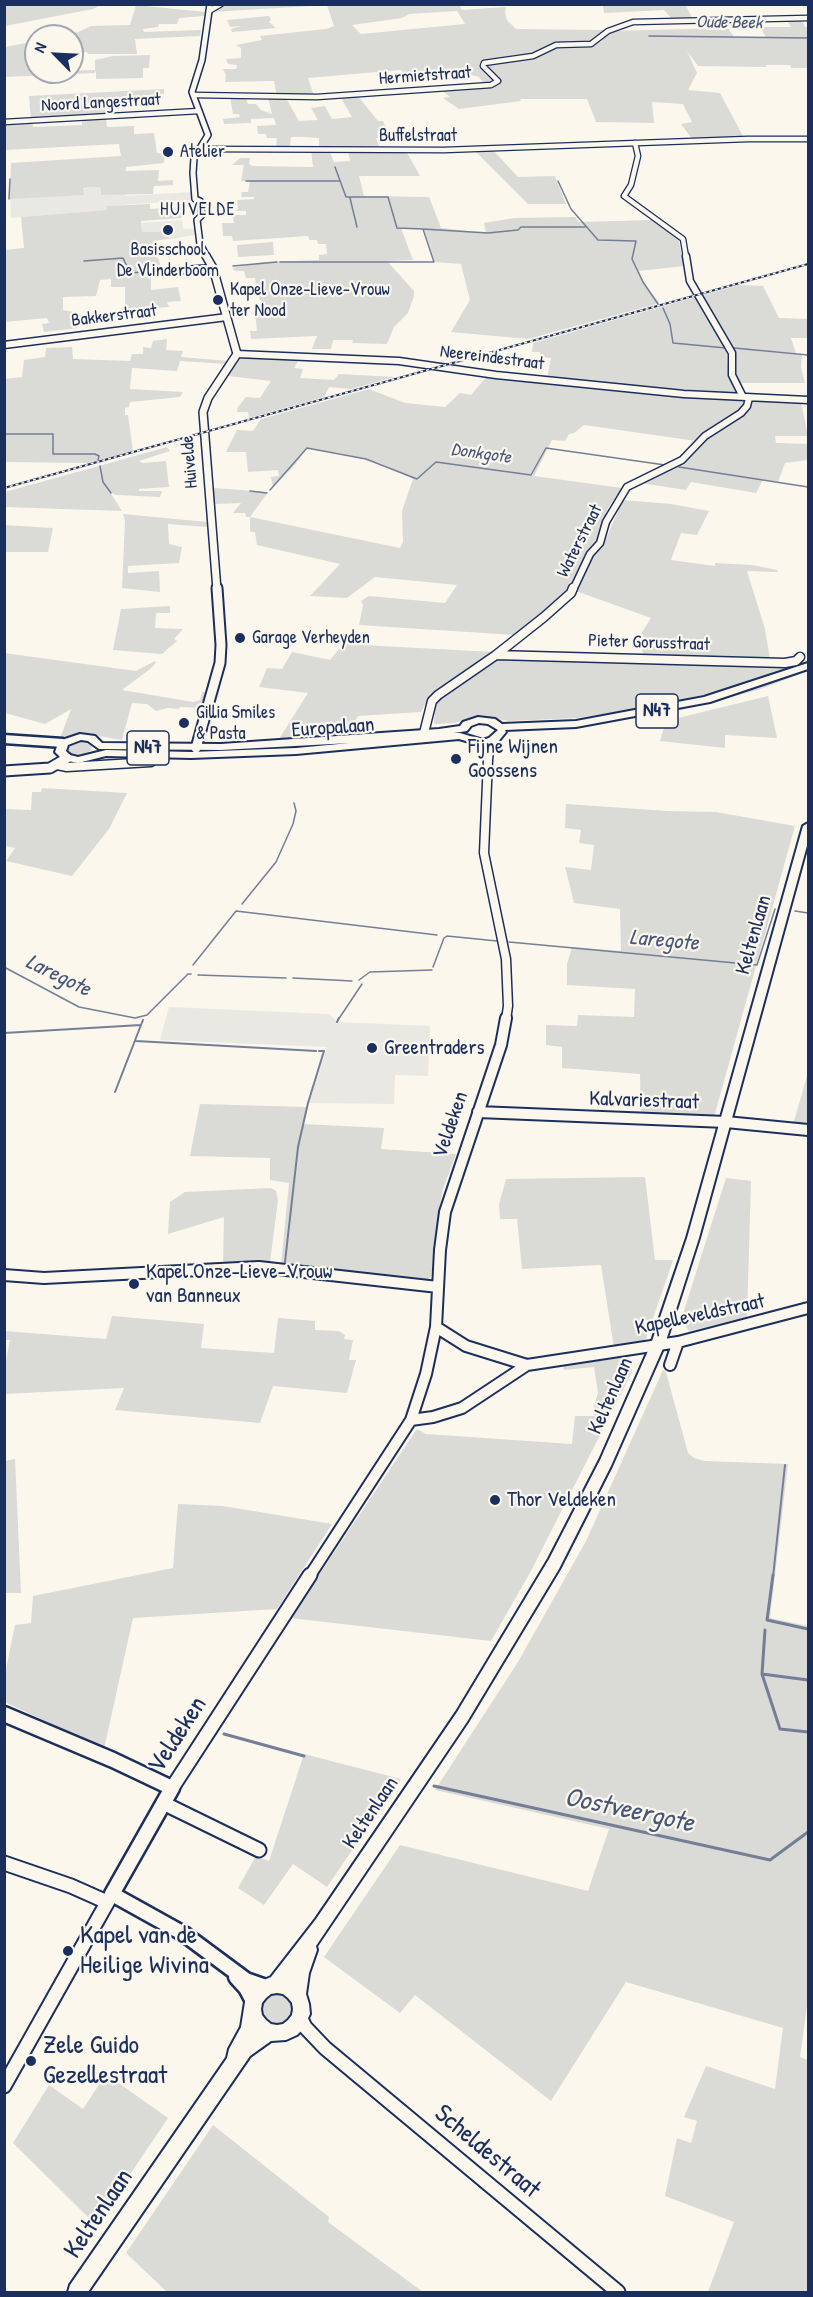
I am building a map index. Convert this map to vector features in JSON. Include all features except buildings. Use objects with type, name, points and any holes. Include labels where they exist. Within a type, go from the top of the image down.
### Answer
[{"type":"highway","name":"Europalaan","points":[[4,740],[62,754]]},
{"type":"highway","name":"Europalaan","points":[[4,746],[62,754]]},
{"type":"main road","name":"Europalaan","points":[[500,729],[576,724],[650,712],[738,691],[808,666]]},
{"type":"main road","name":"Europalaan","points":[[464,732],[470,722],[482,720],[491,721],[500,729],[582,728],[661,716],[733,699],[808,672]]},
{"type":"main road","points":[[485,742],[498,738],[500,729]]},
{"type":"main road","name":"Europalaan","points":[[98,750],[191,755],[296,751],[464,732]]},
{"type":"main road","name":"Europalaan","points":[[62,754],[82,760],[98,750],[315,742],[424,733],[464,732],[485,742]]},
{"type":"main road","name":"Europalaan","points":[[62,754],[83,737],[95,740],[98,750]]},
{"type":"main road","name":"Keltenlaan","points":[[225,2075],[249,2029],[257,1995],[271,1985],[322,1925],[449,1736],[510,1641],[587,1503],[658,1344],[693,1238],[808,826]]},
{"type":"main road","name":"Keltenlaan","points":[[299,2015],[297,1995],[303,1964],[322,1925]]},
{"type":"main road","points":[[271,1985],[288,1986],[297,1995]]},
{"type":"main road","points":[[253,2008],[259,2027],[268,2033],[286,2032],[293,2026],[299,2015]]},
{"type":"main road","name":"Keltenlaan","points":[[77,2292],[225,2075],[244,2050],[268,2033]]},
{"type":"street","points":[[210,4],[202,60],[193,95],[208,131],[192,165],[194,192],[195,199],[200,201],[202,215],[197,220],[200,244],[213,268],[237,354]]},
{"type":"street","points":[[209,11],[221,4]]},
{"type":"street","name":"Hermietstraat","points":[[193,95],[317,97],[492,84],[498,81],[483,64],[535,55],[556,45],[591,44],[610,30],[636,21],[808,18]]},
{"type":"street","name":"Noord Langestraat","points":[[4,122],[199,111]]},
{"type":"street","name":"Buffelstraat","points":[[200,148],[444,150],[748,139],[808,139]]},
{"type":"street","points":[[635,143],[638,156],[631,185],[624,196],[683,239],[687,270],[693,289],[732,352],[732,375],[746,398]]},
{"type":"street","points":[[183,270],[213,268]]},
{"type":"street","name":"Bakkerstraat","points":[[4,345],[227,317]]},
{"type":"street","name":"Neereindestraat","points":[[237,354],[409,362],[512,376],[746,398],[808,400]]},
{"type":"street","name":"Huivelde","points":[[196,748],[220,663],[221,645],[203,412],[208,398],[237,354]]},
{"type":"street","name":"Waterstraat","points":[[424,733],[429,710],[438,695],[496,655],[570,593],[590,554],[600,543],[606,522],[627,487],[682,460],[705,436],[741,412],[747,406],[746,398]]},
{"type":"street","name":"Pieter Gorusstraat","points":[[496,655],[785,663],[796,661],[800,657]]},
{"type":"street","name":"Veldeken","points":[[4,2086],[172,1788],[411,1420],[426,1374],[436,1327],[445,1212],[501,1045],[508,1006],[507,959],[484,853],[488,760],[485,742]]},
{"type":"street","points":[[4,771],[50,768],[62,754],[67,767],[151,762]]},
{"type":"street","name":"Kalvariestraat","points":[[478,1112],[726,1122],[808,1130]]},
{"type":"street","points":[[4,1275],[44,1278],[259,1267],[438,1287]]},
{"type":"street","name":"Kapelleveldstraat","points":[[526,1365],[678,1342],[808,1308]]},
{"type":"street","points":[[436,1327],[466,1346],[526,1365]]},
{"type":"street","points":[[670,1365],[678,1342]]},
{"type":"street","points":[[411,1420],[433,1417],[462,1408],[526,1365]]},
{"type":"street","points":[[8,1717],[113,1760],[172,1788]]},
{"type":"street","points":[[164,1803],[259,1850]]},
{"type":"street","points":[[4,1863],[109,1898],[184,1934],[246,1980],[271,1985]]},
{"type":"street","points":[[227,1968],[246,1988],[253,2008]]},
{"type":"street","name":"Scheldestraat","points":[[299,2015],[305,2027],[325,2048],[618,2292]]},
{"type":"street","name":"Scheldestraat","points":[[286,2032],[303,2034],[325,2048]]},
{"type":"shaded area","points":[[5,4],[101,5],[93,9],[5,26]]},
{"type":"shaded area","points":[[223,4],[459,4],[462,10],[506,7],[507,20],[516,29],[606,30],[591,43],[554,44],[533,55],[480,63],[496,81],[485,85],[479,77],[472,75],[410,81],[401,70],[308,78],[314,96],[277,96],[274,81],[225,82],[226,75],[223,69],[236,69],[237,65],[228,64],[226,59],[241,58],[241,48],[236,45],[262,40],[260,36],[326,29],[334,26],[327,5],[212,12]],"holes":[[[457,11],[465,24],[361,34],[352,25],[402,18],[409,14]]]},
{"type":"shaded area","points":[[751,4],[686,6],[692,18],[672,19],[664,10],[604,13],[603,5]]},
{"type":"shaded area","points":[[136,5],[205,12],[204,16],[179,18],[177,24],[159,24],[158,27],[143,29],[144,32],[201,30],[200,36],[135,39],[137,54],[84,53],[84,29],[91,26],[130,25]]},
{"type":"shaded area","points":[[269,16],[271,20],[269,22],[276,28],[232,32],[231,29],[241,26],[230,27],[227,20]]},
{"type":"shaded area","points":[[786,19],[802,19],[805,27],[808,27],[808,68],[791,68],[790,65],[698,66],[687,51],[697,73],[688,90],[720,93],[744,138],[692,139],[681,124],[692,122],[683,104],[652,102],[654,123],[596,122],[587,99],[520,99],[521,101],[459,109],[443,98],[450,97],[440,89],[496,85],[501,82],[500,79],[485,65],[537,56],[552,47],[604,41],[599,40],[612,31],[728,28],[734,37],[766,37],[760,27],[791,27]]},
{"type":"shaded area","points":[[24,43],[24,76],[5,77],[5,47]]},
{"type":"shaded area","points":[[150,55],[149,68],[143,68],[143,78],[96,79],[96,70],[95,73],[84,73],[84,70],[95,70],[95,60],[113,56]]},
{"type":"shaded area","points":[[164,89],[164,94],[142,96],[164,96],[160,100],[113,103],[112,115],[31,120],[29,96]]},
{"type":"shaded area","points":[[357,95],[378,121],[383,121],[389,137],[376,138],[380,149],[319,148],[319,138],[303,137],[291,137],[290,148],[276,148],[277,138],[267,138],[266,134],[258,134],[257,126],[276,125],[274,118],[251,119],[251,123],[224,124],[223,119],[240,117],[239,114],[233,114],[230,97],[245,97],[248,104],[256,104],[261,110],[272,114],[268,97],[286,98],[299,121],[318,120],[311,108],[325,106],[332,119],[352,117],[340,96]]},
{"type":"shaded area","points":[[106,117],[107,127],[134,126],[134,134],[154,133],[157,153],[165,154],[164,163],[126,167],[126,171],[159,170],[158,181],[173,180],[173,185],[154,186],[153,194],[101,195],[101,188],[95,187],[83,188],[84,195],[10,199],[11,163],[121,156],[119,144],[5,150],[5,123],[32,121],[33,127],[82,125],[82,119]]},
{"type":"shaded area","points":[[311,150],[329,150],[334,162],[350,161],[348,150],[406,151],[420,176],[359,176],[364,196],[429,197],[441,228],[486,233],[484,223],[514,218],[575,217],[579,222],[653,220],[678,237],[684,266],[639,271],[646,287],[660,303],[528,339],[451,332],[470,300],[461,264],[435,262],[424,228],[401,228],[413,260],[387,261],[414,291],[414,296],[408,313],[394,327],[387,344],[333,340],[331,349],[312,349],[317,336],[251,339],[250,331],[257,331],[255,312],[262,312],[260,304],[265,302],[260,300],[257,293],[255,278],[246,278],[244,271],[235,271],[232,268],[263,262],[319,260],[319,255],[327,254],[326,244],[318,244],[317,240],[309,240],[308,236],[233,241],[232,236],[223,236],[222,223],[234,223],[233,218],[236,215],[246,215],[246,211],[236,211],[238,209],[237,200],[254,199],[254,197],[241,197],[242,192],[248,192],[250,181],[241,181],[244,165],[232,165],[240,158],[250,158],[249,164],[252,166],[313,167]]},
{"type":"shaded area","points":[[493,150],[518,177],[555,176],[566,204],[528,204],[475,151]]},
{"type":"shaded area","points":[[101,188],[102,195],[191,192],[192,200],[108,206],[108,210],[11,218],[10,199]]},
{"type":"shaded area","points":[[150,204],[150,209],[181,207],[181,210],[158,210],[158,213],[181,213],[182,218],[141,221],[142,232],[166,232],[168,238],[195,235],[154,241],[156,253],[152,255],[158,258],[163,272],[151,273],[151,290],[178,287],[181,301],[167,302],[169,307],[125,310],[125,287],[111,287],[111,279],[100,280],[96,296],[63,297],[63,310],[74,312],[78,328],[44,332],[42,324],[49,323],[47,318],[5,322],[5,250],[24,248],[21,217],[107,210],[107,206]]},
{"type":"shaded area","name":"Basisschool De Vlinderboom","points":[[182,220],[183,229],[194,229],[195,235],[167,238],[166,232],[142,232],[141,223]]},
{"type":"shaded area","points":[[273,242],[274,255],[238,257],[237,245]]},
{"type":"shaded area","points":[[739,285],[763,286],[779,318],[808,319],[808,338],[791,338],[796,353],[747,350],[802,355],[801,367],[805,383],[738,383],[732,346],[700,296]]},
{"type":"shaded area","points":[[696,297],[726,346],[728,373],[738,394],[547,378],[551,358],[540,357],[540,352],[532,352],[533,343]]},
{"type":"shaded area","points":[[167,339],[166,350],[183,351],[181,357],[229,361],[226,364],[180,361],[177,371],[132,368],[130,389],[183,392],[180,397],[130,402],[129,407],[125,408],[125,415],[128,415],[133,451],[89,463],[5,462],[4,379],[22,377],[24,360],[45,357],[46,348],[72,347],[73,359],[130,361],[132,354],[143,354],[143,347],[151,348],[153,341]]},
{"type":"shaded area","points":[[240,355],[298,361],[294,368],[303,369],[300,378],[334,380],[339,374],[395,377],[351,389],[329,387],[324,397],[249,418],[248,412],[237,412],[238,407],[246,397],[260,398],[271,381],[228,376]]},
{"type":"shaded area","points":[[488,375],[746,399],[745,405],[696,441],[584,425],[569,434],[565,441],[552,440],[534,476],[622,488],[608,508],[599,537],[585,555],[573,582],[563,597],[542,616],[515,635],[359,625],[363,605],[361,601],[369,596],[445,603],[457,585],[375,577],[347,598],[310,596],[340,564],[257,545],[255,532],[250,532],[250,517],[400,548],[403,542],[402,511],[413,479],[382,464],[341,453],[306,449],[294,466],[273,487],[271,477],[279,476],[278,470],[248,472],[246,452],[226,452],[237,430],[253,431],[261,419],[369,389],[405,403],[445,407],[460,393],[471,395]]},
{"type":"shaded area","points":[[753,400],[801,402],[808,436],[775,436],[776,443],[808,444],[808,460],[785,463],[778,482],[763,480],[756,493],[691,482],[686,490],[640,483],[676,467],[690,457],[703,441],[749,408]]},
{"type":"shaded area","points":[[167,447],[170,451],[139,461],[143,463],[166,461],[169,487],[139,489],[139,491],[162,491],[160,497],[116,495],[110,492],[122,511],[5,507],[5,492]]},
{"type":"shaded area","points":[[213,488],[268,492],[250,517],[246,517],[245,513],[233,513],[241,503],[214,504]]},
{"type":"shaded area","points":[[623,500],[671,504],[709,511],[697,535],[681,533],[671,560],[715,566],[715,563],[752,565],[777,570],[778,572],[747,571],[765,629],[770,659],[643,655],[642,645],[637,640],[651,618],[576,591],[594,555],[602,548]]},
{"type":"shaded area","points":[[123,514],[207,522],[207,527],[168,524],[169,544],[182,547],[179,563],[128,566],[128,573],[159,571],[160,592],[122,588],[125,521]]},
{"type":"shaded area","points":[[4,525],[53,528],[48,552],[5,552]]},
{"type":"shaded area","points":[[170,606],[170,613],[156,613],[155,628],[183,629],[174,639],[177,641],[162,654],[113,650],[121,609]]},
{"type":"shaded area","points":[[343,644],[494,652],[436,691],[421,712],[358,716],[346,735],[279,739],[308,693],[259,687],[267,668],[282,669],[292,652],[330,660]]},
{"type":"shaded area","points":[[4,653],[136,671],[155,661],[156,663],[150,669],[122,690],[193,702],[200,700],[202,692],[207,692],[203,708],[180,707],[179,709],[168,708],[156,711],[147,704],[132,703],[122,740],[87,734],[65,738],[61,736],[71,709],[45,724],[5,713]]},
{"type":"shaded area","points":[[497,657],[791,664],[807,662],[739,686],[670,703],[578,718],[509,721],[477,715],[455,723],[434,724],[435,706],[439,700]]},
{"type":"shaded area","points":[[808,668],[808,671],[758,690],[673,712],[576,728],[510,730],[509,728],[621,718],[656,712],[739,692]]},
{"type":"shaded area","points":[[768,696],[777,738],[725,735],[725,748],[660,741],[666,721]]},
{"type":"shaded area","points":[[454,732],[455,735],[389,742],[274,750],[179,753],[107,751],[108,748],[216,749]]},
{"type":"shaded area","points":[[78,741],[91,744],[92,750],[82,756],[68,753],[69,745]]},
{"type":"shaded area","points":[[42,788],[127,793],[109,829],[72,876],[6,861],[15,848],[5,846],[5,809],[31,810],[32,792],[41,792]]},
{"type":"shaded area","points":[[566,804],[716,812],[795,826],[714,1117],[641,1114],[640,1074],[562,1068],[562,1047],[546,1045],[546,1025],[577,1026],[578,1015],[634,1017],[635,989],[567,985],[567,964],[572,947],[621,951],[620,909],[574,903],[565,867],[591,870],[594,845],[579,843],[581,830],[565,828]]},
{"type":"shaded area","points":[[169,1007],[329,1014],[338,1022],[430,1026],[428,1076],[395,1075],[394,1104],[309,1103],[327,1047],[160,1040]]},
{"type":"shaded area","points":[[808,1072],[808,1127],[793,1125]]},
{"type":"shaded area","points":[[200,1104],[307,1107],[303,1124],[384,1128],[381,1149],[456,1154],[443,1189],[431,1277],[426,1281],[281,1265],[289,1183],[270,1180],[270,1158],[190,1156]]},
{"type":"shaded area","points":[[645,1177],[655,1260],[673,1260],[646,1339],[642,1344],[614,1348],[601,1265],[522,1269],[517,1219],[500,1219],[499,1204],[506,1179]]},
{"type":"shaded area","points":[[726,1178],[751,1181],[747,1317],[689,1331],[681,1320]]},
{"type":"shaded area","points":[[271,1188],[276,1191],[278,1200],[270,1262],[223,1264],[224,1217],[168,1234],[170,1202],[185,1192]]},
{"type":"shaded area","points":[[112,1316],[204,1324],[201,1348],[274,1353],[278,1318],[315,1321],[315,1330],[339,1331],[345,1335],[344,1339],[353,1340],[349,1360],[356,1360],[347,1393],[273,1386],[260,1423],[115,1410],[124,1388],[5,1394],[5,1365],[10,1340],[5,1340],[5,1331],[106,1339]]},
{"type":"shaded area","points":[[627,1354],[631,1361],[632,1372],[531,1571],[491,1641],[290,1618],[417,1429],[426,1434],[572,1444],[575,1416],[595,1416],[593,1409],[598,1393],[594,1367],[564,1370],[563,1365]]},
{"type":"shaded area","points":[[663,1370],[666,1372],[688,1453],[694,1458],[704,1461],[788,1464],[770,1618],[808,1626],[808,1999],[800,2057],[808,2060],[808,2292],[708,2292],[734,2222],[665,2196],[677,2138],[691,2143],[697,2121],[684,2117],[706,2066],[775,2089],[783,2028],[626,1982],[551,2101],[415,1995],[400,2013],[324,1957],[400,1845],[588,1891],[609,1829],[435,1790],[518,1662],[586,1541]]},
{"type":"shaded area","points":[[15,1459],[21,1593],[5,1593],[5,1461]]},
{"type":"shaded area","points":[[178,1504],[223,1506],[332,1524],[277,1609],[133,1618],[104,1749],[5,1702],[5,1674],[15,1625],[31,1623],[33,1596],[173,1568]]},
{"type":"shaded area","points":[[304,1754],[401,1779],[327,1887],[293,1864],[264,1905],[238,1888],[256,1856],[269,1861]]},
{"type":"shaded area","points":[[276,1993],[287,1998],[292,2009],[287,2020],[276,2025],[265,2020],[260,2009],[265,1998]]},
{"type":"shaded area","points":[[106,2074],[168,2118],[96,2225],[13,2143],[49,2085],[83,2109]]},
{"type":"shaded area","points":[[213,2125],[329,2217],[328,2222],[423,2292],[167,2292],[126,2253]]},
{"type":"waterway","name":"Oude Beek","points":[[649,36],[808,38]]},
{"type":"waterway","points":[[335,167],[346,197],[388,197],[397,228],[423,229]]},
{"type":"waterway","points":[[9,199],[10,179]]},
{"type":"waterway","points":[[246,181],[340,181]]},
{"type":"waterway","points":[[558,181],[571,209],[598,240],[636,241],[632,259],[643,282],[658,304]]},
{"type":"waterway","points":[[350,198],[357,227]]},
{"type":"waterway","points":[[423,229],[488,233],[518,230],[521,227],[585,227]]},
{"type":"waterway","points":[[280,262],[434,262],[423,229]]},
{"type":"waterway","points":[[84,261],[123,258],[130,273],[181,269]]},
{"type":"waterway","points":[[233,266],[277,262]]},
{"type":"waterway","points":[[663,308],[670,324],[673,343],[726,348]]},
{"type":"waterway","points":[[734,348],[808,355]]},
{"type":"waterway","name":"Donkgote","points":[[4,434],[53,434],[53,454],[95,454],[99,456],[98,460]]},
{"type":"waterway","name":"Donkgote","points":[[270,490],[307,448],[366,459],[417,479],[436,462],[531,475],[546,448],[665,465]]},
{"type":"waterway","name":"Donkgote","points":[[100,466],[103,482],[111,493]]},
{"type":"waterway","name":"Donkgote","points":[[679,467],[808,487]]},
{"type":"waterway","name":"Donkgote","points":[[250,491],[267,493]]},
{"type":"waterway","points":[[242,904],[276,862],[293,824],[296,811],[294,803]]},
{"type":"waterway","name":"Laregote","points":[[509,942],[757,965],[775,909]]},
{"type":"waterway","points":[[193,965],[236,911],[437,935]]},
{"type":"waterway","name":"Laregote","points":[[795,911],[808,913]]},
{"type":"waterway","name":"Laregote","points":[[433,967],[444,938],[447,936],[497,941]]},
{"type":"waterway","name":"Laregote","points":[[4,967],[79,1007],[135,1018],[147,1015],[188,974],[191,974]]},
{"type":"waterway","name":"Laregote","points":[[359,980],[370,972],[432,970]]},
{"type":"waterway","name":"Laregote","points":[[198,975],[286,978]]},
{"type":"waterway","name":"Laregote","points":[[293,978],[352,981]]},
{"type":"waterway","points":[[338,1020],[362,984]]},
{"type":"waterway","points":[[141,1025],[143,1020]]},
{"type":"waterway","points":[[4,1033],[141,1025]]},
{"type":"waterway","points":[[115,1092],[141,1025]]},
{"type":"waterway","points":[[136,1041],[316,1051]]},
{"type":"waterway","points":[[285,1262],[298,1147],[308,1103],[324,1051],[319,1051]]},
{"type":"waterway","points":[[773,1577],[785,1465]]},
{"type":"waterway","points":[[773,1575],[767,1620],[808,1629]]},
{"type":"waterway","points":[[762,1674],[765,1630]]},
{"type":"waterway","points":[[762,1674],[808,1680]]},
{"type":"waterway","points":[[762,1674],[780,1729],[808,1732]]},
{"type":"waterway","name":"Oostveergote","points":[[224,1734],[304,1756]]},
{"type":"waterway","name":"Oostveergote","points":[[434,1786],[770,1860],[808,1832]]},
{"type":"railway","points":[[4,488],[808,264]]},
{"type":"place","name":"Atelier","points":[[168,152]]},
{"type":"place","name":"Basisschool De Vlinderboom","points":[[168,230]]},
{"type":"place","name":"Kapel Onze-Lieve-Vrouw ter Nood","points":[[218,300]]},
{"type":"place","name":"Garage Verheyden","points":[[240,638]]},
{"type":"place","name":"Gillia Smiles & Pasta","points":[[184,723]]},
{"type":"place","name":"Fijne Wijnen Goossens","points":[[456,759]]},
{"type":"place","name":"Greentraders","points":[[372,1048]]},
{"type":"place","name":"Kapel Onze-Lieve-Vrouw van Banneux","points":[[134,1284]]},
{"type":"place","name":"Thor Veldeken","points":[[495,1500]]},
{"type":"place","name":"Kapel van de Heilige Wivina","points":[[68,1951]]},
{"type":"place","name":"Zele Guido Gezellestraat","points":[[31,2061]]},
{"type":"district","name":"HUIVELDE","points":[[198,210]]}]
